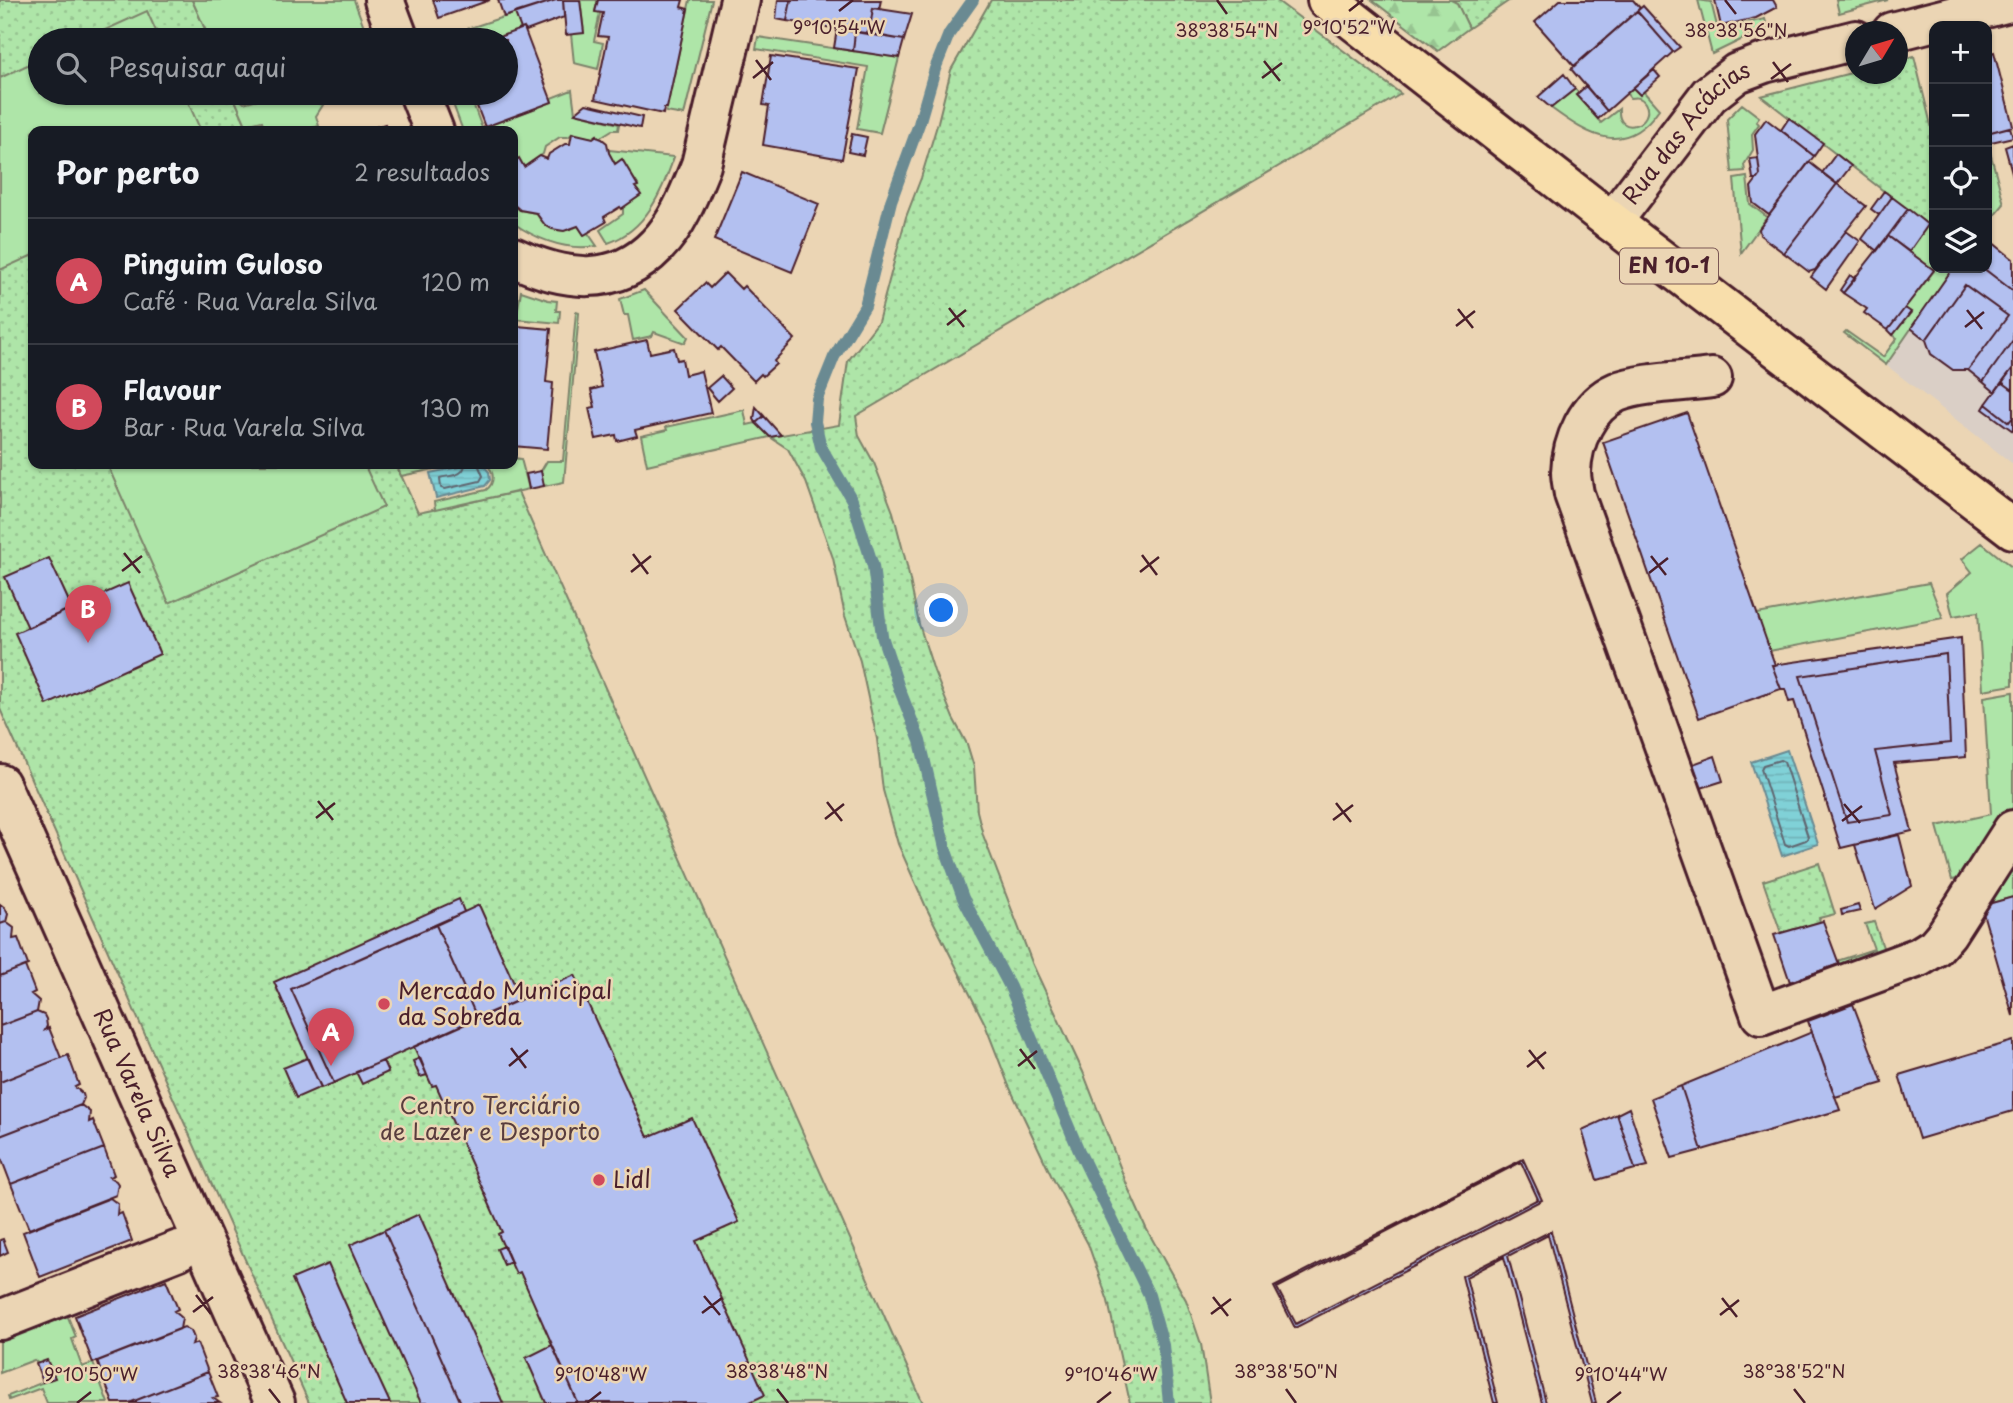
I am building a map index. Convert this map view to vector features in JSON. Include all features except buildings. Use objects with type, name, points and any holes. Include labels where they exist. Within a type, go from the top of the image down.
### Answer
[{"type":"main road","name":"EN 10-1","points":[[1327,0],[2013,529]]},
{"type":"street","points":[[384,0],[394,28]]},
{"type":"street","points":[[518,259],[556,274],[584,277],[612,273],[637,262],[658,244],[674,222],[701,165],[740,0]]},
{"type":"street","points":[[1908,28],[2013,1]]},
{"type":"street","name":"Rua das Acácias","points":[[1612,222],[1709,95],[1737,73],[1764,63],[1845,43]]},
{"type":"street","points":[[424,105],[432,126]]},
{"type":"street","points":[[1712,377],[1642,386],[1616,393],[1599,404],[1585,421],[1575,447],[1571,473],[1574,494],[1761,1015],[1919,957],[1935,947],[1947,933],[2013,830]]},
{"type":"street","name":"Rua Varela Silva","points":[[0,784],[275,1403]]},
{"type":"street","points":[[0,1320],[179,1250]]},
{"type":"shaded area","points":[[1950,273],[1990,273],[2013,291],[2013,464],[1886,365]]},
{"type":"green space","name":"Centro Terciário de Lazer e Desporto","points":[[0,0],[192,0],[205,28],[28,28],[28,105],[237,105],[247,126],[28,126],[28,469],[398,469],[418,513],[518,492],[923,1403],[309,1403],[0,709]]},
{"type":"green space","points":[[192,0],[354,0],[364,28],[205,28]]},
{"type":"green space","points":[[580,0],[598,0],[595,11],[600,13],[594,41],[603,43],[598,69],[574,63],[571,34],[584,32]]},
{"type":"green space","points":[[690,0],[712,0],[684,115],[666,112]]},
{"type":"green space","points":[[991,0],[1276,0],[1401,94],[856,416],[859,436],[874,463],[893,512],[919,624],[934,671],[967,744],[974,767],[977,811],[983,835],[1033,965],[1083,1072],[1129,1190],[1146,1228],[1186,1300],[1201,1344],[1210,1403],[1130,1403],[1108,1301],[1088,1244],[1051,1175],[1009,1086],[984,1022],[926,907],[898,844],[883,790],[877,739],[860,661],[845,616],[833,558],[806,482],[788,449],[770,437],[839,425],[848,361],[878,322],[906,217],[921,178],[951,70]]},
{"type":"green space","points":[[1372,0],[1451,0],[1457,3],[1469,28],[1438,51]]},
{"type":"green space","points":[[1451,0],[1510,0],[1469,28],[1457,4]]},
{"type":"green space","points":[[1698,0],[1711,2],[1720,29],[1765,19],[1768,30],[1712,54]]},
{"type":"green space","points":[[1836,0],[1888,0],[1839,13]]},
{"type":"green space","points":[[147,11],[155,28],[109,28]]},
{"type":"green space","points":[[515,13],[521,29],[518,30],[470,28]]},
{"type":"green space","points":[[758,37],[899,58],[880,133],[857,129],[868,67],[756,49]]},
{"type":"green space","points":[[1914,56],[1929,117],[1929,226],[1761,96],[1845,75],[1845,84],[1908,84],[1908,58]]},
{"type":"green space","points":[[28,65],[28,105],[189,105],[199,126],[28,126],[28,257],[0,270],[0,78]]},
{"type":"green space","points":[[1633,88],[1643,91],[1659,109],[1646,124],[1620,138],[1593,134],[1551,108],[1575,89],[1579,93],[1576,95],[1601,123],[1619,109],[1624,124],[1636,125],[1646,117],[1647,110],[1642,100],[1630,98],[1627,94]]},
{"type":"green space","points":[[572,90],[575,113],[619,124],[618,130],[612,130],[599,138],[597,135],[593,138],[572,134],[560,137],[545,147],[543,154],[524,167],[518,160],[518,126],[487,126],[552,102],[551,98]]},
{"type":"green space","points":[[1742,104],[1759,117],[1756,121],[1759,124],[1752,134],[1753,150],[1744,165],[1745,171],[1732,172],[1727,119]]},
{"type":"green space","points":[[237,105],[323,105],[316,116],[319,126],[263,126],[262,121],[246,125]]},
{"type":"green space","points":[[453,105],[473,105],[481,126],[461,126]]},
{"type":"green space","points":[[609,150],[674,157],[651,208],[633,229],[608,243],[600,230],[623,214],[623,207],[641,195],[635,187],[638,185],[621,160],[615,164]]},
{"type":"green space","points":[[1992,159],[2004,204],[1992,218]]},
{"type":"green space","points":[[1747,177],[1750,204],[1767,217],[1741,253],[1734,179]]},
{"type":"green space","points":[[518,208],[536,213],[544,223],[554,229],[566,230],[578,226],[584,235],[588,233],[597,246],[575,247],[553,243],[518,226]]},
{"type":"green space","points":[[1928,225],[1929,267],[1909,252]]},
{"type":"green space","points":[[1932,273],[1950,273],[1886,365],[1844,333],[1846,331],[1883,357],[1897,338],[1893,335],[1911,313],[1905,308]]},
{"type":"green space","points":[[644,290],[688,337],[685,343],[654,332],[652,336],[633,340],[628,315],[624,315],[620,299]]},
{"type":"green space","points":[[521,291],[557,301],[559,323],[518,319]]},
{"type":"green space","points":[[576,312],[579,313],[564,482],[544,486],[541,471],[547,461],[563,461]]},
{"type":"green space","points":[[744,410],[747,425],[756,423],[770,437],[647,465],[641,436],[667,430],[666,427]]},
{"type":"green space","points":[[518,459],[521,459],[529,489],[435,510],[434,502],[486,490],[493,477],[491,470],[518,469]]},
{"type":"green space","points":[[109,469],[366,469],[384,507],[169,603]]},
{"type":"green space","points":[[398,469],[434,469],[401,476]]},
{"type":"green space","points":[[1982,543],[2013,568],[2013,685],[1983,690],[1978,612],[1953,616],[1947,593],[1972,572],[1962,559]]},
{"type":"green space","points":[[1929,583],[1943,618],[1769,651],[1757,614]]},
{"type":"green space","points":[[2013,692],[2013,807],[1967,877],[1952,880],[1937,826],[1991,814],[1984,697]]},
{"type":"green space","points":[[2013,852],[2013,897],[1981,906]]},
{"type":"green space","points":[[1819,863],[1835,914],[1819,918],[1820,922],[1781,933],[1763,881]]},
{"type":"green space","points":[[1874,922],[1885,953],[1814,979],[1812,974],[1837,961],[1874,949],[1865,924]]},
{"type":"green space","points":[[66,1312],[76,1337],[72,1339],[82,1367],[93,1363],[108,1403],[47,1403],[41,1388],[9,1400],[8,1396],[54,1378],[34,1360],[0,1373],[0,1329]]},
{"type":"water","points":[[450,469],[486,469],[490,480],[485,486],[436,498],[430,473]]},
{"type":"water","points":[[1787,750],[1818,844],[1782,856],[1751,762]]},
{"type":"waterway","points":[[973,0],[949,34],[935,69],[919,124],[891,201],[865,306],[834,357],[817,399],[815,422],[821,447],[852,500],[873,566],[882,636],[920,741],[945,848],[963,898],[1010,987],[1079,1151],[1149,1295],[1163,1345],[1169,1403]]},
{"type":"place","name":"Flavour","points":[[88,643]]},
{"type":"place","name":"Mercado Municipal da Sobreda","points":[[384,1004]]},
{"type":"place","name":"Pinguim Guloso","points":[[331,1066]]},
{"type":"place","name":"Lidl","points":[[599,1180]]}]
